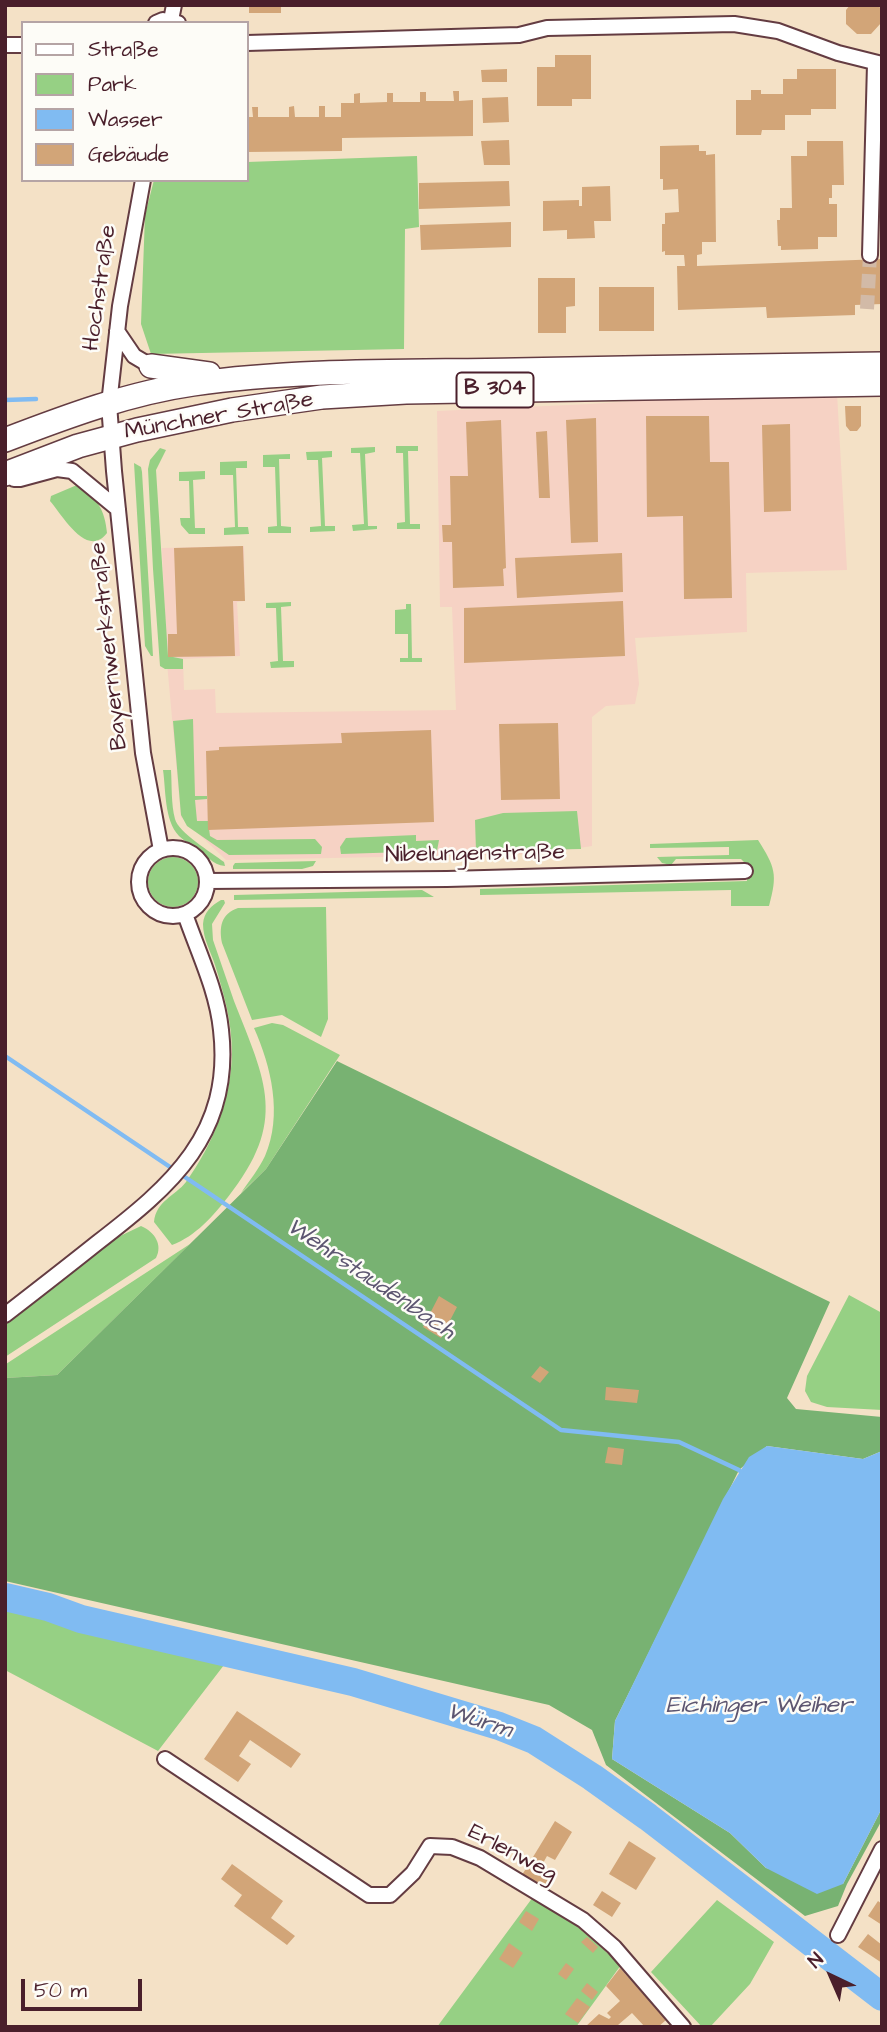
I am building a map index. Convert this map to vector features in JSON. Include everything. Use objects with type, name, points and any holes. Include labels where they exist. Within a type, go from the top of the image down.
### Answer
[{"type":"main road","name":"Münchner Straße","points":[[109,404],[166,389],[244,379],[425,382],[755,376],[882,364]]},
{"type":"main road","points":[[151,366],[244,379]]},
{"type":"main road","name":"Münchner Straße","points":[[755,376],[882,384]]},
{"type":"main road","name":"Münchner Straße","points":[[111,437],[192,417],[425,382]]},
{"type":"main road","name":"B 304","points":[[5,440],[109,404]]},
{"type":"main road","name":"B 304","points":[[5,476],[78,446],[111,437]]},
{"type":"street","points":[[248,43],[519,35],[547,28],[734,24],[778,31],[878,64],[870,255]]},
{"type":"street","name":"Hochstraße","points":[[109,404],[117,331],[143,182]]},
{"type":"street","points":[[117,331],[134,356],[151,366]]},
{"type":"street","name":"Münchner Straße","points":[[109,404],[111,437]]},
{"type":"street","name":"Bayernwerkstraße","points":[[111,437],[143,753],[161,850]]},
{"type":"street","points":[[5,476],[20,480],[57,469],[72,471],[118,509]]},
{"type":"street","points":[[172,848],[184,850],[194,856],[202,864],[207,881],[203,898],[196,907],[185,914],[166,916],[147,905],[139,886],[144,865],[151,856],[172,848]]},
{"type":"street","name":"Nibelungenstraße","points":[[207,881],[447,879],[745,871]]},
{"type":"street","points":[[5,1315],[139,1211],[166,1186],[186,1163],[210,1119],[218,1094],[222,1056],[221,1029],[207,971],[185,914]]},
{"type":"street","name":"Erlenweg","points":[[165,1759],[369,1895],[390,1895],[413,1873],[430,1846],[452,1847],[480,1857],[583,1920],[614,1947],[682,2027]]},
{"type":"street","points":[[838,1935],[882,1849]]},
{"type":"shaded area","points":[[837,393],[847,570],[746,573],[747,632],[635,638],[639,684],[635,704],[606,706],[592,717],[592,846],[541,854],[226,860],[181,817],[167,663],[162,548],[244,546],[245,601],[237,602],[240,656],[183,659],[184,690],[215,689],[216,713],[456,710],[452,607],[440,607],[437,411],[738,394]]},
{"type":"green space","points":[[417,156],[419,227],[405,229],[404,349],[151,354],[141,324],[145,215],[153,182],[248,182],[248,162]]},
{"type":"green space","points":[[396,446],[418,446],[418,451],[408,451],[410,524],[420,524],[420,529],[397,529],[397,523],[405,522],[403,453],[396,453]]},
{"type":"green space","points":[[375,447],[375,452],[365,454],[368,526],[377,526],[377,529],[353,531],[352,525],[364,524],[360,453],[351,453],[351,448]]},
{"type":"green space","points":[[160,448],[166,450],[156,470],[168,656],[183,659],[183,669],[165,669],[160,666],[148,469],[150,460]]},
{"type":"green space","points":[[332,451],[332,457],[322,458],[325,526],[335,526],[335,531],[310,532],[310,527],[321,526],[318,460],[307,460],[306,452]]},
{"type":"green space","points":[[290,454],[290,459],[279,459],[281,526],[291,527],[291,533],[268,533],[268,527],[277,526],[275,467],[263,467],[263,455]]},
{"type":"green space","points":[[247,461],[247,468],[236,468],[238,527],[248,527],[249,534],[224,535],[224,528],[235,527],[233,475],[220,475],[220,462]]},
{"type":"green space","points":[[134,463],[141,467],[142,472],[153,656],[145,646]]},
{"type":"green space","points":[[205,471],[205,479],[193,480],[195,528],[205,528],[205,534],[189,534],[181,525],[180,518],[190,518],[189,481],[179,481],[179,472]]},
{"type":"green space","points":[[77,485],[95,499],[102,511],[107,533],[99,540],[91,541],[76,532],[50,501],[51,496]]},
{"type":"green space","points":[[291,602],[291,606],[281,607],[283,661],[294,661],[294,667],[271,668],[270,662],[278,661],[276,608],[266,608],[266,603]]},
{"type":"green space","points":[[406,604],[411,604],[412,658],[422,658],[422,662],[400,662],[400,658],[408,658],[408,634],[395,634],[395,610],[406,609]]},
{"type":"green space","points":[[193,719],[195,796],[207,796],[207,799],[195,800],[197,821],[208,821],[210,836],[217,840],[315,839],[322,847],[321,854],[229,855],[187,826],[181,815],[173,721]]},
{"type":"green space","points":[[163,770],[171,770],[177,824],[224,862],[225,866],[213,862],[181,838],[174,829],[168,813]]},
{"type":"green space","points":[[577,811],[581,849],[476,851],[475,820],[503,813]]},
{"type":"green space","points":[[416,835],[416,841],[439,840],[437,851],[341,854],[340,847],[346,838]]},
{"type":"green space","points":[[758,840],[773,871],[769,906],[731,906],[731,890],[480,895],[480,889],[747,881],[746,864],[741,859],[676,859],[671,865],[662,863],[657,857],[729,855],[729,847],[650,848],[650,844]]},
{"type":"green space","points":[[173,857],[191,864],[198,882],[191,900],[173,907],[155,900],[148,882],[155,864]]},
{"type":"green space","points":[[316,861],[313,866],[302,869],[233,869],[235,863]]},
{"type":"green space","points":[[422,890],[434,897],[234,900],[234,895]]},
{"type":"green space","points":[[221,900],[225,903],[212,924],[213,940],[262,1079],[266,1101],[265,1123],[259,1146],[247,1170],[228,1197],[196,1231],[172,1245],[154,1222],[155,1215],[162,1204],[186,1182],[212,1137],[224,1104],[231,1070],[229,1019],[203,924],[209,910]]},
{"type":"green space","points":[[326,907],[328,1019],[321,1037],[282,1015],[252,1020],[222,943],[221,926],[225,917],[238,908]]},
{"type":"green space","points":[[272,1023],[283,1025],[340,1055],[266,1169],[241,1193],[263,1161],[273,1124],[270,1074],[254,1028]]},
{"type":"green space","points":[[337,1061],[830,1302],[787,1398],[796,1409],[882,1417],[882,1451],[863,1459],[767,1446],[739,1470],[615,1721],[612,1759],[730,1833],[766,1868],[843,1884],[882,1808],[882,1820],[838,1906],[805,1916],[606,1765],[592,1730],[549,1705],[5,1581],[5,1378],[57,1375],[266,1169]]},
{"type":"green space","points":[[141,1226],[156,1239],[159,1248],[156,1258],[5,1357],[5,1325],[116,1238]]},
{"type":"green space","points":[[190,1244],[57,1375],[5,1378],[6,1364]]},
{"type":"green space","points":[[849,1295],[882,1313],[882,1410],[827,1407],[811,1402],[805,1391],[807,1376]]},
{"type":"green space","points":[[5,1608],[224,1665],[158,1751],[5,1670]]},
{"type":"green space","points":[[533,1897],[572,1922],[621,1965],[576,2027],[437,2027]]},
{"type":"green space","points":[[717,1900],[774,1942],[750,1984],[710,2027],[702,2027],[651,1972]]},
{"type":"water","name":"Eichinger Weiher","points":[[767,1446],[863,1459],[882,1451],[882,1808],[843,1884],[817,1894],[766,1868],[730,1833],[612,1759],[615,1721],[723,1499],[749,1457]]},
{"type":"building","points":[[249,5],[281,5],[281,13],[249,13]]},
{"type":"building","points":[[850,5],[878,5],[881,9],[881,23],[871,34],[857,34],[846,24],[846,10]]},
{"type":"building","points":[[555,55],[591,55],[591,99],[572,99],[572,106],[537,106],[537,67],[555,67]]},
{"type":"building","points":[[507,69],[507,82],[482,82],[481,70]]},
{"type":"building","points":[[797,69],[836,69],[836,109],[811,109],[811,115],[785,115],[785,130],[762,130],[761,135],[736,135],[736,100],[751,100],[751,90],[761,90],[761,94],[783,94],[783,79],[797,79]]},
{"type":"building","points":[[453,91],[459,91],[459,101],[473,100],[473,136],[342,138],[342,151],[248,152],[248,117],[253,117],[252,107],[258,107],[258,117],[289,117],[289,107],[294,106],[295,117],[319,117],[319,106],[325,106],[325,117],[341,117],[341,103],[354,103],[354,94],[360,93],[360,103],[387,102],[387,93],[393,93],[393,102],[420,102],[420,92],[426,92],[426,101],[454,101]]},
{"type":"building","points":[[508,97],[509,122],[483,123],[482,98]]},
{"type":"building","points":[[509,140],[510,165],[484,165],[481,141]]},
{"type":"building","points":[[807,141],[843,141],[844,185],[832,185],[832,198],[829,198],[829,204],[837,204],[837,237],[818,237],[818,249],[781,250],[781,246],[778,246],[777,220],[780,220],[780,208],[792,208],[791,156],[807,156]]},
{"type":"building","points":[[699,145],[699,151],[706,151],[706,155],[715,154],[716,242],[702,242],[702,254],[697,255],[697,266],[882,259],[882,304],[855,305],[855,315],[767,318],[766,307],[678,310],[677,266],[685,266],[684,255],[665,255],[665,251],[662,252],[662,224],[665,224],[665,213],[679,212],[678,189],[663,190],[663,179],[660,179],[660,146]]},
{"type":"building","points":[[509,181],[510,206],[419,209],[419,183]]},
{"type":"building","points":[[610,186],[611,221],[594,221],[595,238],[567,239],[567,230],[543,231],[543,201],[579,200],[579,206],[582,206],[582,187]]},
{"type":"building","points":[[511,222],[511,247],[421,250],[420,225]]},
{"type":"building","points":[[538,278],[575,278],[575,306],[566,307],[566,333],[538,333]]},
{"type":"building","points":[[599,287],[654,287],[654,331],[599,331]]},
{"type":"building","points":[[845,406],[861,406],[861,426],[857,431],[850,431],[846,426]]},
{"type":"building","points":[[646,416],[709,416],[710,462],[729,462],[732,598],[684,599],[683,516],[647,517]]},
{"type":"building","points":[[596,418],[598,542],[571,543],[566,420]]},
{"type":"building","points":[[501,420],[506,568],[503,569],[504,586],[453,588],[452,542],[443,542],[442,525],[451,525],[450,476],[468,476],[466,422]]},
{"type":"building","points":[[790,424],[791,511],[764,512],[762,425]]},
{"type":"building","points":[[547,431],[550,498],[539,498],[536,432]]},
{"type":"building","points":[[243,546],[245,601],[233,601],[235,656],[168,657],[168,634],[177,634],[174,548]]},
{"type":"building","points":[[622,553],[623,592],[517,598],[515,558]]},
{"type":"building","points":[[623,601],[625,656],[464,663],[464,608]]},
{"type":"building","points":[[558,723],[560,799],[501,800],[499,724]]},
{"type":"building","points":[[431,730],[434,822],[208,830],[206,751],[219,750],[219,747],[342,743],[341,733]]},
{"type":"building","points":[[439,1296],[457,1307],[441,1338],[423,1327]]},
{"type":"building","points":[[540,1366],[549,1372],[540,1383],[531,1377]]},
{"type":"building","points":[[606,1387],[639,1390],[637,1403],[605,1400]]},
{"type":"building","points":[[608,1447],[624,1449],[622,1465],[605,1463]]},
{"type":"building","points":[[237,1711],[301,1754],[291,1768],[250,1740],[239,1756],[251,1764],[238,1782],[204,1759]]},
{"type":"building","points":[[555,1821],[572,1832],[555,1860],[547,1856],[542,1865],[556,1874],[546,1889],[522,1875]]},
{"type":"building","points":[[629,1841],[656,1858],[636,1890],[609,1874]]},
{"type":"building","points":[[232,1864],[283,1901],[271,1918],[295,1936],[287,1945],[234,1906],[242,1895],[221,1879]]},
{"type":"building","points":[[602,1891],[621,1903],[612,1917],[593,1905]]},
{"type":"building","points":[[878,1901],[882,1904],[882,1925],[868,1916]]},
{"type":"building","points":[[526,1911],[539,1919],[532,1931],[519,1922]]},
{"type":"building","points":[[868,1934],[882,1945],[882,1963],[858,1947]]},
{"type":"building","points":[[587,1937],[598,1947],[593,1953],[581,1942]]},
{"type":"building","points":[[509,1943],[523,1953],[513,1968],[499,1959]]},
{"type":"building","points":[[566,1963],[574,1969],[566,1980],[558,1974]]},
{"type":"building","points":[[620,1968],[666,2020],[658,2027],[645,2027],[632,2013],[618,2025],[620,2027],[585,2027],[599,2014],[609,2019],[611,2017],[607,2013],[620,2001],[606,1986]]},
{"type":"building","points":[[587,1983],[598,1992],[592,2000],[581,1991]]},
{"type":"building","points":[[577,1998],[590,2007],[578,2023],[565,2014]]},
{"type":"waterway","points":[[5,400],[36,399]]},
{"type":"waterway","name":"Wehrstaudenbach","points":[[5,1056],[561,1430],[679,1442],[743,1474]]},
{"type":"waterway","name":"Würm","points":[[5,1597],[48,1607],[81,1619],[353,1682],[499,1726],[534,1740],[648,1817],[882,1997]]},
{"type":"tunnel","points":[[867,309],[870,255]]}]
